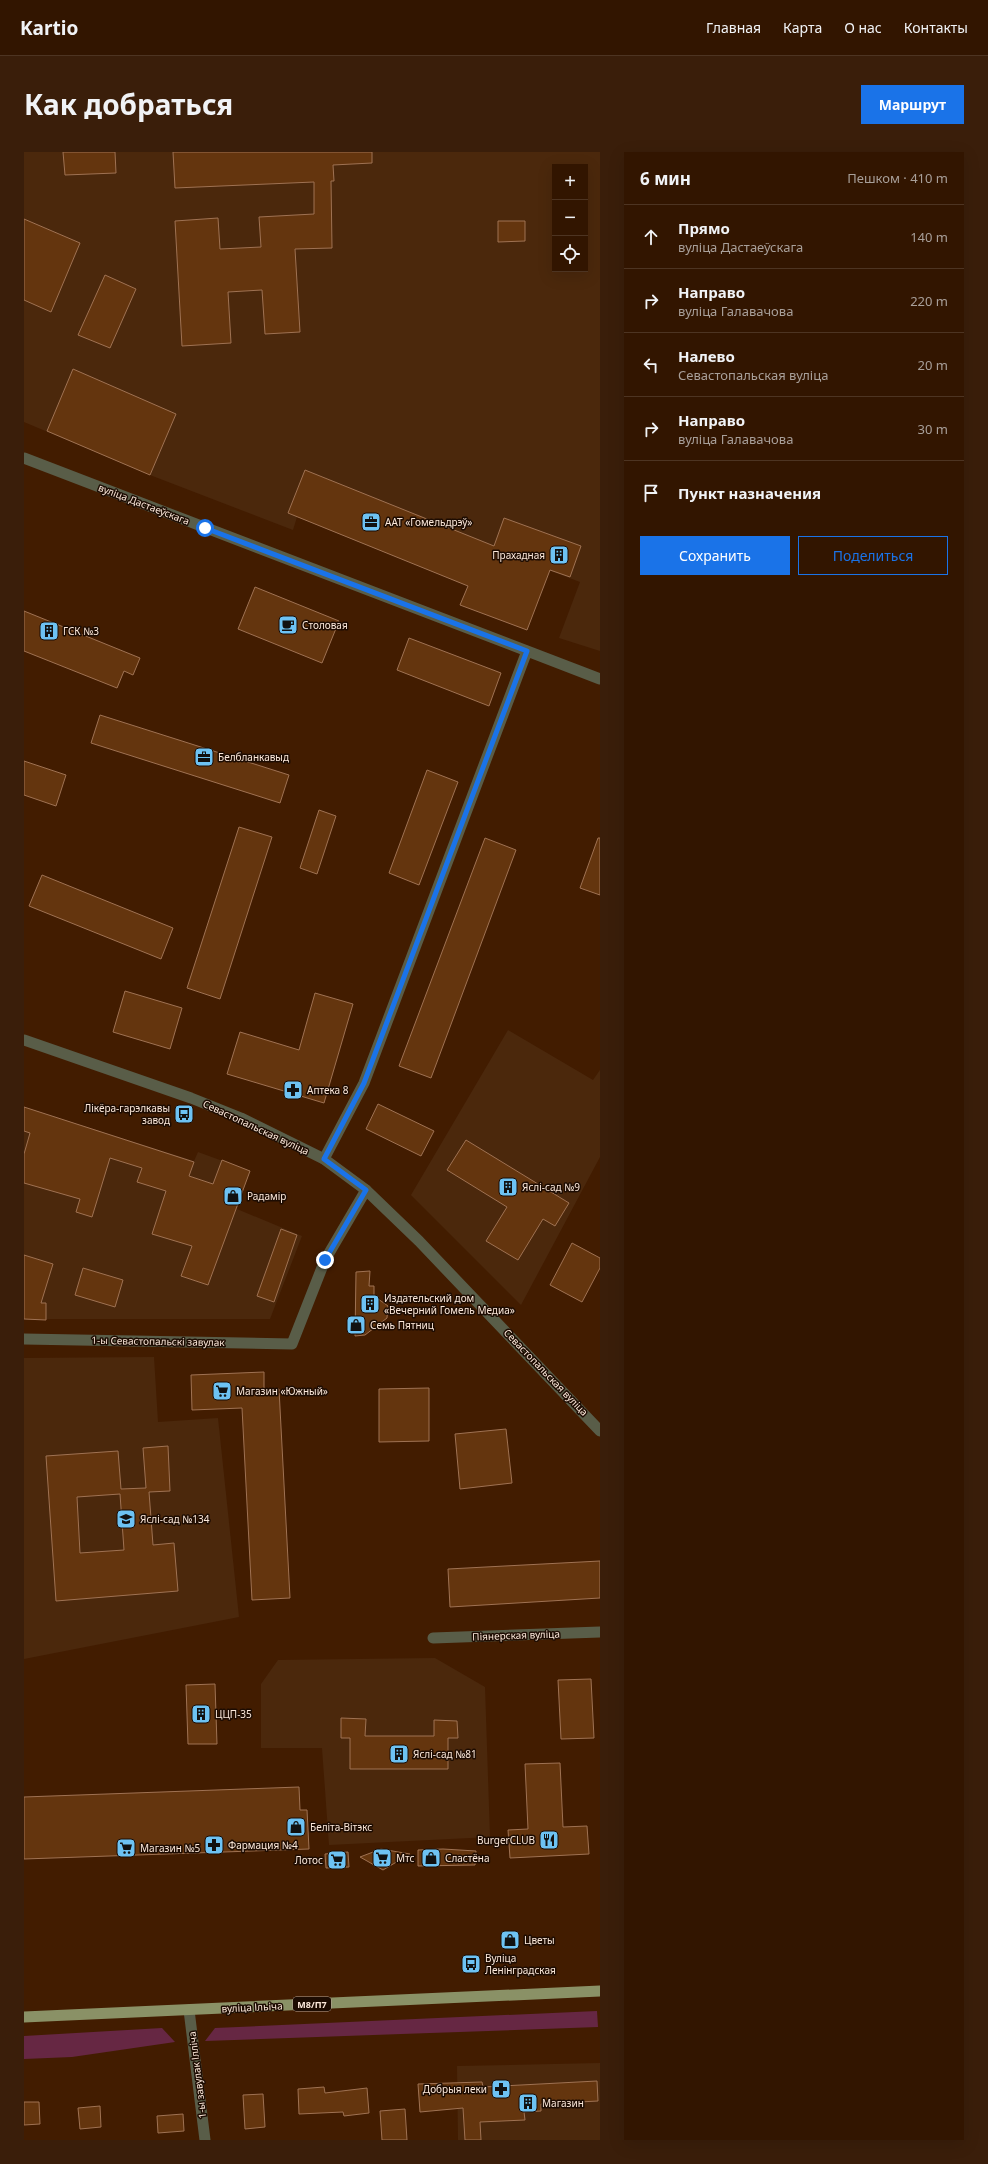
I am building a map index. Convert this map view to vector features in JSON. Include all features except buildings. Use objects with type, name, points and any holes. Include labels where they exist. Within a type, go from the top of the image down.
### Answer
[{"type":"main road","name":"вуліца Ільіча","points":[[24,2017],[600,1991]]},
{"type":"street","name":"вуліца Дастаеўскага","points":[[24,458],[600,680]]},
{"type":"street","points":[[324,1159],[364,1083],[527,651]]},
{"type":"street","name":"Севастопальская вуліца","points":[[24,1040],[198,1101],[240,1118],[324,1159],[366,1190],[420,1242],[600,1430]]},
{"type":"street","name":"1-ы Севастопальскі завулак","points":[[24,1339],[292,1344],[325,1260],[366,1190]]},
{"type":"street","name":"Піянерская вуліца","points":[[433,1638],[600,1632]]},
{"type":"street","name":"1-ы завулак Ілліча","points":[[189,2010],[204,2140]]},
{"type":"shaded area","name":"ААТ «Гомельдрэў»","points":[[24,152],[600,152],[600,651],[559,638],[580,582],[493,549],[485,542],[468,586],[297,517],[293,530],[150,475],[24,422]]},
{"type":"shaded area","points":[[508,1030],[593,1080],[600,1070],[600,1157],[521,1305],[411,1195]]},
{"type":"shaded area","points":[[24,1107],[194,1161],[198,1152],[250,1171],[237,1209],[302,1236],[270,1319],[24,1319]]},
{"type":"shaded area","name":"Яслі-сад №134","points":[[154,1357],[158,1422],[218,1418],[239,1617],[24,1659],[24,1358]]},
{"type":"shaded area","points":[[435,1658],[485,1687],[490,1837],[329,1845],[322,1748],[261,1748],[261,1684],[278,1660]]},
{"type":"shaded area","points":[[597,2011],[598,2027],[205,2041],[215,2028]]},
{"type":"shaded area","points":[[162,2028],[175,2042],[72,2057],[24,2059],[24,2036]]},
{"type":"shaded area","points":[[600,2063],[600,2140],[458,2140],[457,2066]]},
{"type":"place","name":"ААТ «Гомельдрэў»","points":[[371,522]]},
{"type":"place","name":"Прахадная","points":[[559,555]]},
{"type":"place","name":"Столовая","points":[[288,625]]},
{"type":"place","name":"ГСК №3","points":[[49,631]]},
{"type":"place","name":"Белбланкавыд","points":[[204,757]]},
{"type":"place","name":"Аптека 8","points":[[293,1090]]},
{"type":"place","name":"Лікёра-гарэлкавы завод","points":[[184,1114]]},
{"type":"place","name":"Яслі-сад №9","points":[[508,1187]]},
{"type":"place","name":"Радамір","points":[[233,1196]]},
{"type":"place","name":"Издательский дом «Вечерний Гомель Медиа»","points":[[370,1304]]},
{"type":"place","name":"Семь Пятниц","points":[[356,1325]]},
{"type":"place","name":"Магазин «Южный»","points":[[222,1391]]},
{"type":"place","name":"Яслі-сад №134","points":[[126,1519]]},
{"type":"place","name":"ЦЦП-35","points":[[201,1714]]},
{"type":"place","name":"Яслі-сад №81","points":[[399,1754]]},
{"type":"place","name":"Беліта-Вітэкс","points":[[296,1827]]},
{"type":"place","name":"BurgerCLUB","points":[[549,1840]]},
{"type":"place","name":"Фармация №4","points":[[214,1845]]},
{"type":"place","name":"Магазин №5","points":[[126,1848]]},
{"type":"place","name":"Мтс","points":[[382,1858]]},
{"type":"place","name":"Сластёна","points":[[431,1858]]},
{"type":"place","name":"Лотос","points":[[337,1860]]},
{"type":"place","name":"Цветы","points":[[510,1940]]},
{"type":"place","name":"Вуліца Ленінградская","points":[[471,1964]]},
{"type":"place","name":"Добрыя леки","points":[[501,2089]]},
{"type":"place","name":"Магазин","points":[[528,2103]]},
{"type":"route","points":[[205,528],[527,651],[364,1083],[324,1159],[366,1190],[325,1260]]}]
